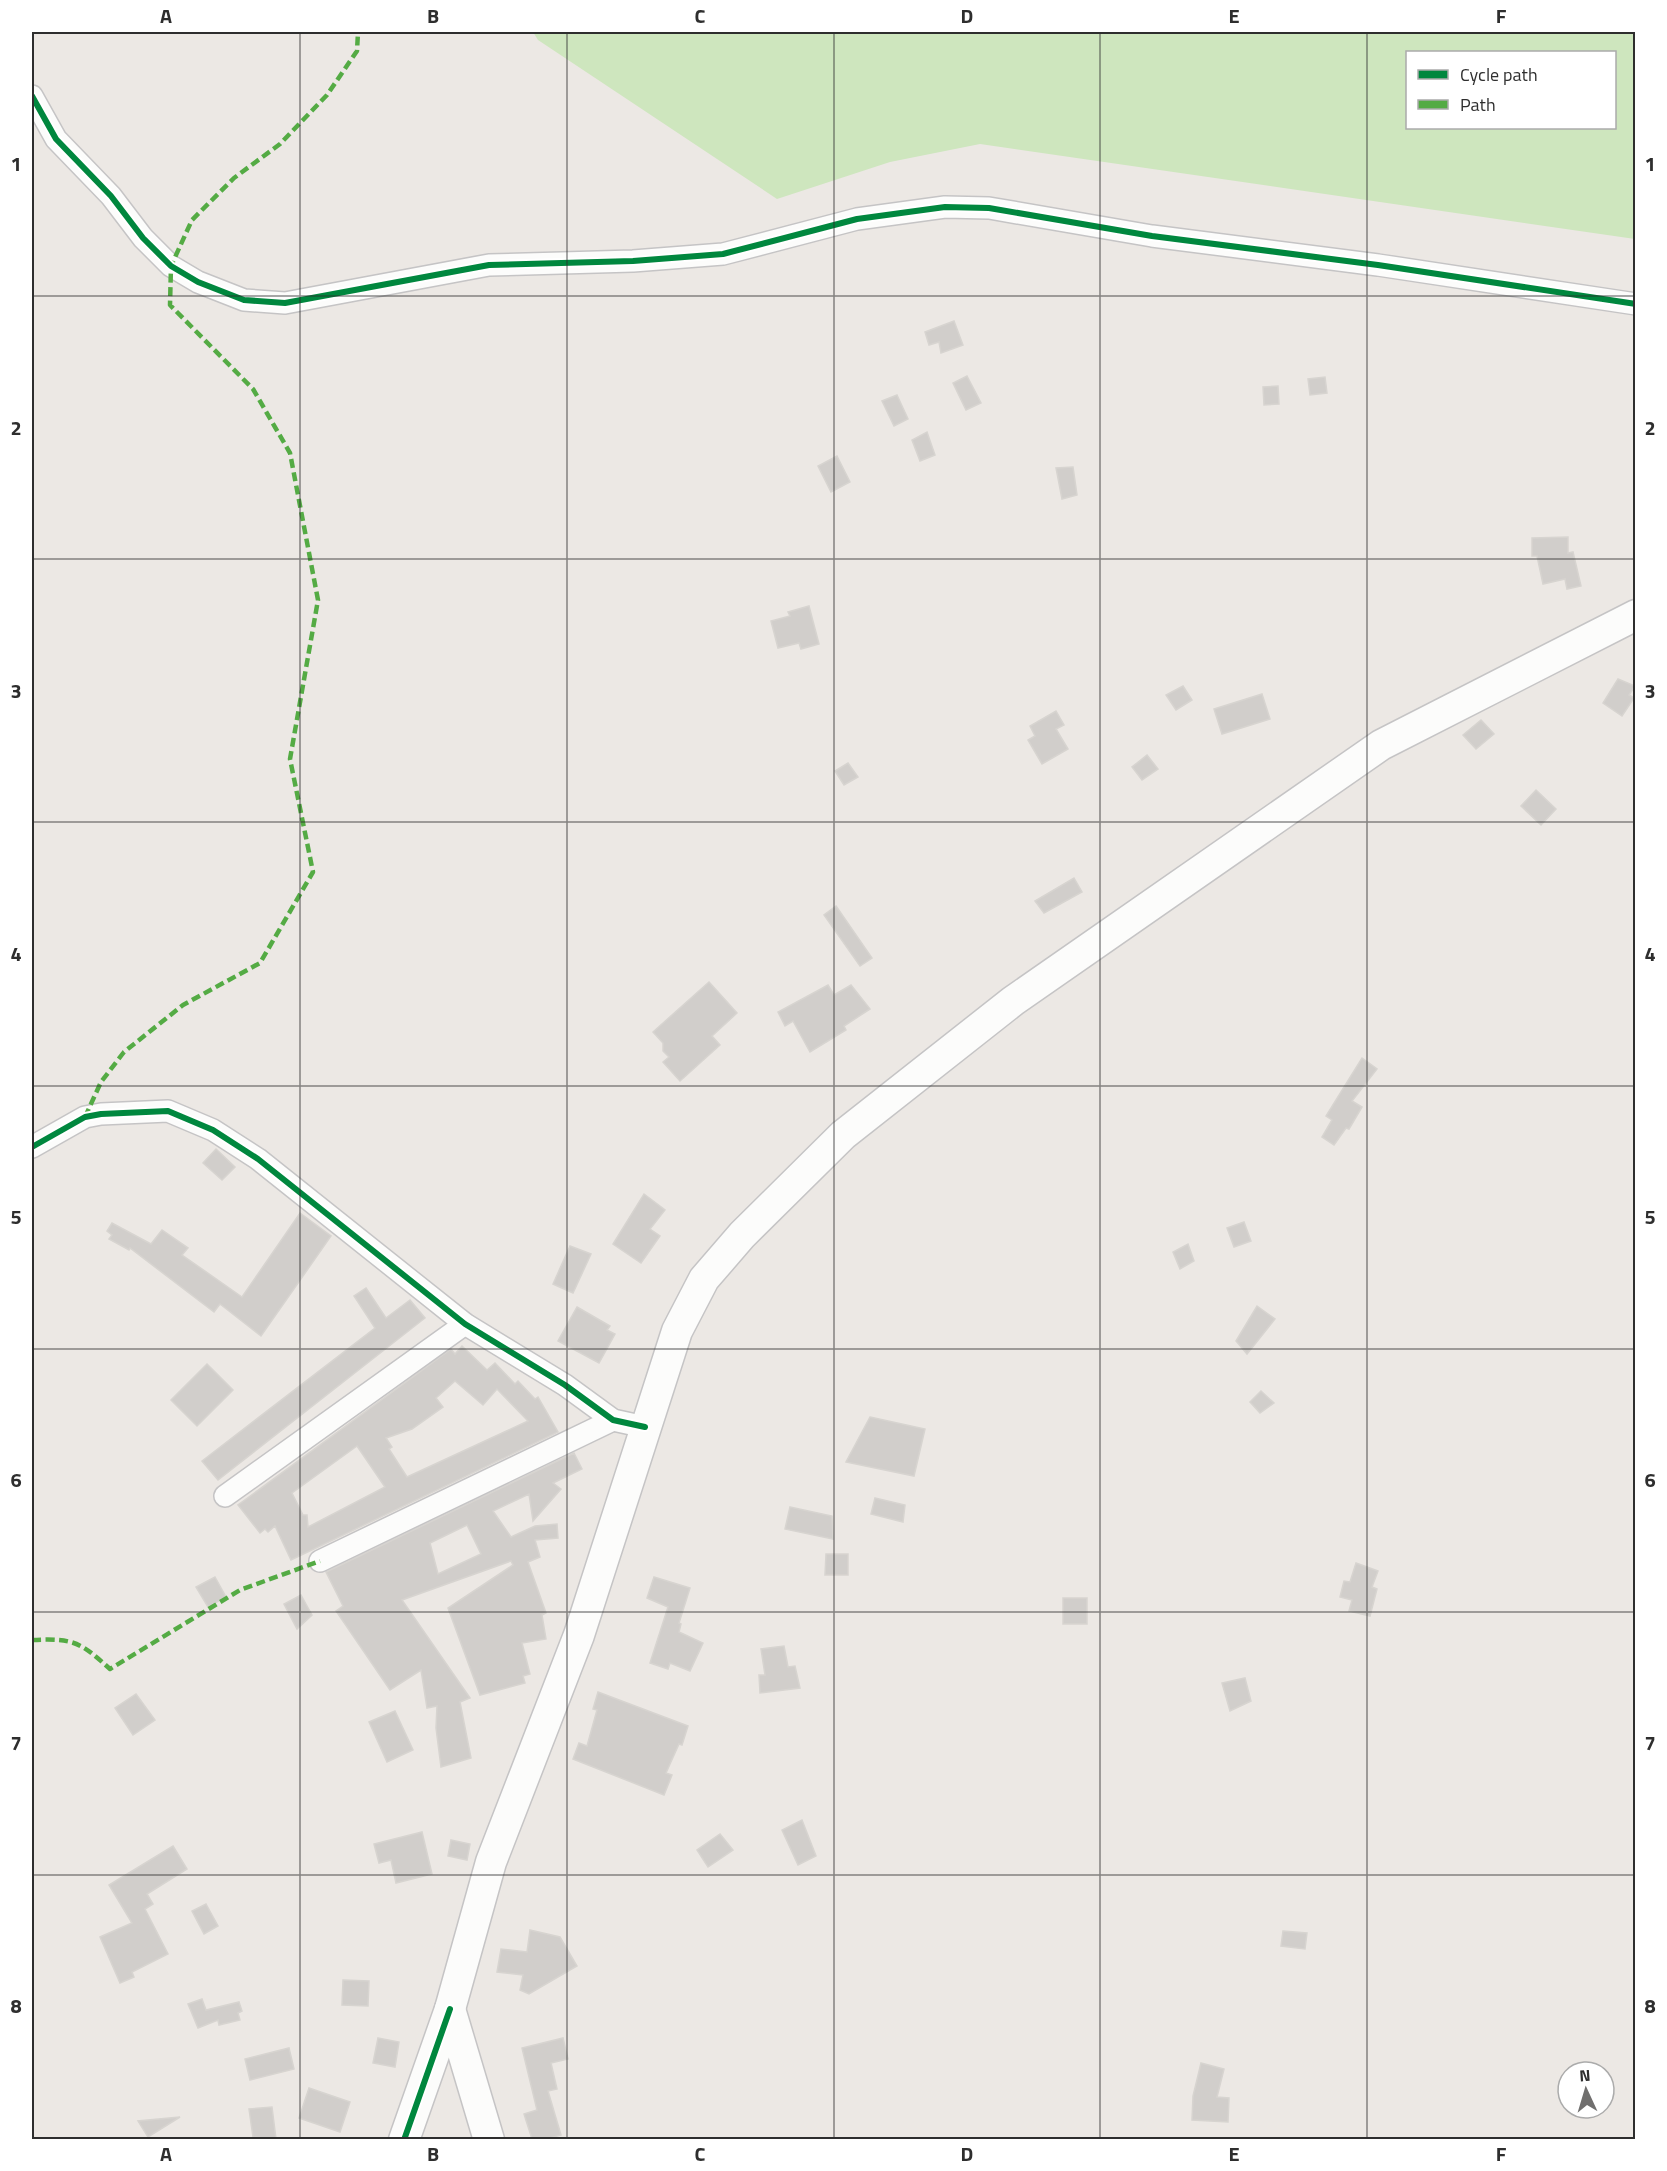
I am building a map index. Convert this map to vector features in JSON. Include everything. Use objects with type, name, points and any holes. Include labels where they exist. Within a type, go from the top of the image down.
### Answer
[{"type":"main road","points":[[404,2139],[450,2009],[491,1862],[579,1635],[677,1331],[704,1279],[742,1235],[843,1135],[1013,1001],[1381,745],[1635,615]]},
{"type":"main road","points":[[450,2009],[489,2139]]},
{"type":"street","points":[[32,96],[56,139],[111,196],[143,238],[171,266],[198,282],[244,300],[285,303],[489,265],[633,261],[723,254],[857,219],[945,207],[989,208],[1152,236],[1378,265],[1635,304]]},
{"type":"street","points":[[32,1147],[85,1117],[101,1114],[168,1112],[213,1130],[258,1159],[465,1324],[565,1385],[613,1420],[645,1427]]},
{"type":"street","points":[[225,1496],[465,1324]]},
{"type":"street","points":[[320,1561],[613,1420]]},
{"type":"green space","points":[[533,32],[1635,32],[1635,239],[980,144],[890,162],[777,199],[538,40]]},
{"type":"building","points":[[954,321],[963,345],[941,353],[939,342],[929,345],[925,332]]},
{"type":"building","points":[[967,376],[981,403],[966,410],[953,383]]},
{"type":"building","points":[[1325,377],[1327,393],[1310,395],[1308,379]]},
{"type":"building","points":[[1278,386],[1279,404],[1264,405],[1263,387]]},
{"type":"building","points":[[897,395],[908,419],[894,426],[882,401]]},
{"type":"building","points":[[927,432],[935,455],[920,461],[912,440]]},
{"type":"building","points":[[837,456],[850,482],[831,492],[818,466]]},
{"type":"building","points":[[1073,467],[1077,495],[1062,499],[1056,468]]},
{"type":"building","points":[[1568,537],[1568,553],[1573,552],[1581,586],[1567,589],[1565,579],[1543,584],[1537,556],[1532,556],[1532,538]]},
{"type":"building","points":[[809,606],[819,644],[801,649],[799,643],[778,648],[771,621],[790,616],[788,612]]},
{"type":"building","points":[[1618,679],[1635,686],[1629,695],[1634,698],[1622,716],[1603,703]]},
{"type":"building","points":[[1183,686],[1192,700],[1176,710],[1166,695]]},
{"type":"building","points":[[1262,694],[1270,719],[1222,734],[1214,709]]},
{"type":"building","points":[[1056,711],[1064,725],[1056,729],[1068,749],[1042,764],[1028,740],[1035,736],[1030,726]]},
{"type":"building","points":[[1481,720],[1494,734],[1476,749],[1463,735]]},
{"type":"building","points":[[1147,755],[1158,769],[1142,780],[1132,767]]},
{"type":"building","points":[[848,763],[858,777],[844,785],[835,771]]},
{"type":"building","points":[[1536,790],[1556,809],[1541,825],[1521,806]]},
{"type":"building","points":[[1074,878],[1082,892],[1044,913],[1035,901]]},
{"type":"building","points":[[836,906],[872,958],[860,966],[824,915]]},
{"type":"building","points":[[709,982],[737,1013],[712,1036],[720,1045],[680,1081],[663,1062],[669,1057],[663,1051],[663,1043],[653,1032]]},
{"type":"building","points":[[828,985],[834,995],[851,985],[870,1009],[844,1026],[846,1030],[810,1052],[793,1021],[785,1026],[778,1012]]},
{"type":"building","points":[[1362,1058],[1377,1069],[1352,1101],[1362,1107],[1349,1129],[1346,1128],[1334,1145],[1322,1137],[1332,1120],[1326,1116]]},
{"type":"building","points":[[216,1149],[235,1167],[222,1180],[203,1163]]},
{"type":"building","points":[[644,1194],[665,1210],[650,1229],[660,1236],[641,1263],[613,1244]]},
{"type":"building","points":[[300,1213],[331,1236],[261,1336],[220,1304],[214,1312],[130,1248],[129,1250],[109,1239],[112,1235],[107,1231],[112,1223],[151,1244],[162,1230],[188,1248],[182,1255],[242,1297]]},
{"type":"building","points":[[1244,1222],[1251,1241],[1234,1247],[1227,1228]]},
{"type":"building","points":[[1188,1244],[1194,1261],[1180,1269],[1173,1252]]},
{"type":"building","points":[[570,1246],[591,1254],[573,1293],[553,1284]]},
{"type":"building","points":[[366,1288],[386,1318],[410,1300],[425,1318],[218,1480],[202,1461],[375,1328],[354,1296]]},
{"type":"building","points":[[1257,1306],[1275,1319],[1247,1354],[1236,1341]]},
{"type":"building","points":[[577,1307],[610,1326],[607,1330],[615,1334],[599,1363],[558,1341]]},
{"type":"building","points":[[462,1346],[487,1370],[495,1363],[515,1384],[518,1381],[535,1399],[538,1397],[558,1432],[291,1560],[275,1526],[268,1532],[265,1529],[260,1533],[238,1505],[451,1349],[455,1354]],"holes":[[[455,1381],[483,1405],[497,1389],[528,1421],[407,1477],[389,1449],[392,1447],[386,1438],[412,1429],[443,1407],[436,1398]],[[357,1446],[385,1487],[308,1527],[307,1515],[303,1515],[292,1493]]]},
{"type":"building","points":[[207,1364],[233,1390],[197,1426],[171,1400]]},
{"type":"building","points":[[1261,1391],[1274,1403],[1260,1413],[1250,1402]]},
{"type":"building","points":[[870,1417],[925,1429],[914,1476],[846,1462]]},
{"type":"building","points":[[574,1453],[582,1469],[553,1483],[561,1489],[533,1521],[529,1494],[493,1511],[511,1537],[535,1526],[557,1524],[558,1538],[535,1540],[540,1557],[528,1562],[546,1613],[542,1615],[546,1639],[522,1643],[530,1674],[523,1676],[525,1683],[480,1695],[448,1608],[513,1565],[511,1561],[402,1600],[470,1698],[460,1702],[471,1758],[441,1767],[436,1728],[437,1706],[427,1708],[421,1670],[390,1690],[336,1611],[343,1606],[326,1572]],"holes":[[[467,1525],[481,1554],[438,1574],[430,1543]]]},
{"type":"building","points":[[875,1498],[905,1505],[903,1522],[871,1514]]},
{"type":"building","points":[[790,1507],[832,1516],[833,1539],[785,1529]]},
{"type":"building","points":[[826,1554],[848,1554],[848,1575],[825,1575]]},
{"type":"building","points":[[1356,1563],[1378,1571],[1372,1587],[1377,1589],[1370,1616],[1349,1611],[1352,1600],[1340,1597],[1344,1581],[1350,1582]]},
{"type":"building","points":[[215,1577],[226,1597],[208,1607],[196,1587]]},
{"type":"building","points":[[654,1577],[690,1588],[679,1623],[681,1624],[679,1632],[703,1643],[690,1671],[670,1663],[668,1669],[650,1663],[668,1607],[647,1598]]},
{"type":"building","points":[[301,1595],[312,1615],[297,1629],[284,1604]]},
{"type":"building","points":[[1063,1598],[1087,1598],[1087,1624],[1063,1624]]},
{"type":"building","points":[[784,1646],[788,1667],[795,1666],[800,1688],[760,1693],[759,1675],[765,1675],[761,1649]]},
{"type":"building","points":[[1245,1678],[1251,1701],[1230,1711],[1222,1683]]},
{"type":"building","points":[[598,1692],[688,1726],[682,1745],[679,1744],[666,1773],[672,1775],[664,1795],[573,1759],[579,1743],[587,1746],[597,1710],[593,1709]]},
{"type":"building","points":[[136,1694],[155,1720],[133,1735],[115,1708]]},
{"type":"building","points":[[395,1711],[413,1750],[387,1762],[369,1722]]},
{"type":"building","points":[[802,1820],[816,1856],[798,1865],[782,1830]]},
{"type":"building","points":[[422,1832],[432,1874],[396,1883],[391,1860],[379,1863],[374,1844]]},
{"type":"building","points":[[720,1834],[733,1850],[708,1867],[697,1850]]},
{"type":"building","points":[[451,1840],[470,1844],[467,1860],[448,1856]]},
{"type":"building","points":[[173,1846],[187,1869],[147,1894],[153,1904],[145,1909],[168,1954],[132,1972],[134,1977],[120,1983],[100,1937],[132,1923],[109,1885]]},
{"type":"building","points":[[206,1904],[218,1926],[204,1934],[192,1911]]},
{"type":"building","points":[[530,1930],[560,1937],[577,1966],[529,1994],[520,1990],[523,1975],[497,1972],[501,1949],[527,1952]]},
{"type":"building","points":[[1283,1931],[1307,1933],[1305,1949],[1281,1946]]},
{"type":"building","points":[[343,1980],[369,1981],[368,2006],[342,2005]]},
{"type":"building","points":[[202,1999],[206,2010],[239,2002],[242,2011],[238,2013],[240,2020],[219,2025],[218,2020],[198,2028],[188,2004]]},
{"type":"building","points":[[378,2038],[399,2042],[395,2067],[373,2063]]},
{"type":"building","points":[[563,2038],[568,2059],[551,2063],[557,2089],[548,2091],[561,2135],[546,2139],[532,2139],[524,2114],[537,2110],[522,2048]]},
{"type":"building","points":[[289,2048],[294,2069],[250,2080],[245,2059]]},
{"type":"building","points":[[1201,2063],[1224,2069],[1217,2097],[1229,2098],[1228,2122],[1192,2120],[1193,2096]]},
{"type":"building","points":[[309,2088],[350,2102],[340,2132],[299,2118]]},
{"type":"building","points":[[272,2107],[276,2139],[253,2137],[249,2109]]},
{"type":"building","points":[[180,2117],[148,2137],[138,2121]]},
{"type":"marked path","points":[[85,1117],[101,1082],[124,1052],[183,1005],[260,963],[313,872],[290,759],[318,600],[290,453],[253,389],[170,305],[171,266],[192,220],[234,178],[280,144],[327,95],[357,51],[358,32]]},
{"type":"marked path","points":[[32,1640],[58,1640],[76,1644],[110,1669],[240,1590],[320,1561]]},
{"type":"cycle path","points":[[32,96],[56,139],[111,196],[143,238],[171,266],[198,282],[244,300],[285,303],[489,265],[633,261],[723,254],[857,219],[945,207],[989,208],[1152,236],[1378,265],[1636,304]]},
{"type":"cycle path","points":[[32,1147],[85,1117],[101,1114],[168,1111],[213,1130],[258,1159],[465,1324],[565,1385],[613,1420],[645,1427]]},
{"type":"cycle path","points":[[404,2140],[450,2009]]}]
